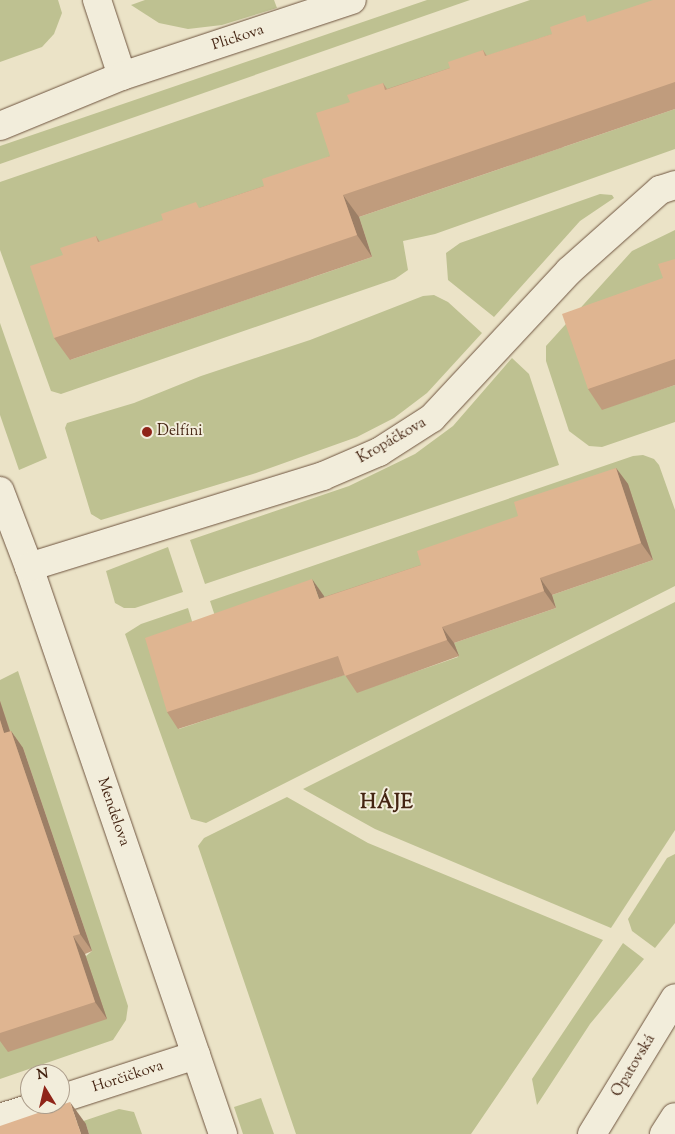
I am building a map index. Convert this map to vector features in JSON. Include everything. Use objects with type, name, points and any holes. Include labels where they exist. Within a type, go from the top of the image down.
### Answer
[{"type":"street","points":[[97,0],[122,76]]},
{"type":"street","name":"Plickova","points":[[0,126],[122,76],[352,0]]},
{"type":"street","name":"Kropáčkova","points":[[29,567],[323,476],[379,452],[432,418],[569,271],[660,190],[675,184]]},
{"type":"street","name":"Mendelova","points":[[0,491],[29,567],[223,1134]]},
{"type":"street","name":"Opatovská","points":[[592,1134],[675,998]]},
{"type":"street","name":"Horčičkova","points":[[70,1096],[196,1055]]},
{"type":"street","points":[[0,1118],[20,1111]]},
{"type":"street","points":[[664,1134],[675,1116]]},
{"type":"green space","points":[[0,0],[58,0],[62,13],[54,34],[42,47],[0,62]]},
{"type":"green space","points":[[145,0],[274,0],[277,8],[222,25],[188,29],[159,23],[131,5]]},
{"type":"green space","points":[[427,0],[470,0],[0,164],[0,146]]},
{"type":"green space","points":[[530,0],[675,0],[347,184],[70,360],[372,257],[359,217],[675,109],[675,149],[435,234],[403,241],[408,270],[395,279],[61,394],[51,391],[0,250],[0,182]]},
{"type":"green space","points":[[600,194],[612,195],[614,198],[580,221],[494,317],[448,280],[446,253],[460,243]]},
{"type":"green space","points":[[675,230],[675,284],[602,409],[675,385],[675,422],[602,447],[589,446],[569,431],[546,361],[546,346],[632,251]]},
{"type":"green space","points":[[434,295],[448,302],[482,333],[427,393],[394,418],[357,437],[253,474],[101,520],[91,514],[65,428],[67,423],[134,403],[201,376],[310,340],[423,296]]},
{"type":"green space","points":[[0,323],[47,458],[19,470],[0,415]]},
{"type":"green space","points":[[512,358],[529,374],[559,465],[205,584],[190,540],[349,486],[415,454],[453,426]]},
{"type":"green space","points":[[643,455],[654,459],[659,465],[675,510],[675,586],[206,823],[191,819],[125,634],[141,624],[188,608],[198,641],[179,729],[245,707],[210,601],[633,456]],"holes":[[[627,485],[653,560],[552,595],[556,608],[454,643],[458,657],[357,692],[350,673],[248,706],[222,630],[330,616]]]},
{"type":"green space","points":[[168,547],[183,592],[135,608],[124,608],[115,603],[106,571]]},
{"type":"green space","points":[[675,602],[675,830],[611,928],[375,829],[303,789]]},
{"type":"green space","points":[[18,671],[128,1006],[126,1020],[113,1040],[43,1064],[20,1064],[20,1072],[0,1079],[0,1029],[92,951],[23,748],[16,750],[0,702],[0,680]]},
{"type":"green space","points":[[287,797],[368,843],[603,940],[471,1134],[296,1134],[198,846],[204,838]]},
{"type":"green space","points":[[675,854],[675,923],[655,948],[632,931],[628,919],[667,858]]},
{"type":"green space","points":[[623,943],[644,959],[590,1024],[537,1105],[532,1079]]},
{"type":"green space","points":[[261,1098],[274,1134],[243,1134],[234,1107]]},
{"type":"green space","points":[[119,1109],[134,1112],[142,1134],[89,1134],[86,1124],[45,1134]]},
{"type":"building","points":[[653,0],[675,0],[675,82],[343,195],[357,235],[54,338],[30,266],[63,255],[60,248],[96,236],[98,242],[163,220],[161,214],[196,202],[199,208],[264,186],[262,179],[330,156],[316,113],[350,102],[347,95],[383,83],[385,90],[450,68],[448,62],[483,50],[485,56],[552,34],[550,27],[585,15],[587,22]]},
{"type":"building","points":[[675,259],[675,359],[588,389],[562,314],[663,278],[658,264]]},
{"type":"building","points":[[616,468],[641,543],[540,578],[544,591],[442,627],[447,640],[345,676],[338,656],[167,712],[145,638],[312,579],[319,599],[421,565],[417,551],[518,516],[514,502]]},
{"type":"building","points":[[0,720],[4,733],[11,731],[80,934],[73,936],[95,1002],[0,1033]]},
{"type":"building","points":[[70,1102],[81,1134],[0,1134],[0,1126],[35,1114],[70,1114]]},
{"type":"place","name":"Delfíni","points":[[147,432]]},
{"type":"district","name":"HÁJE","points":[[387,803]]}]
